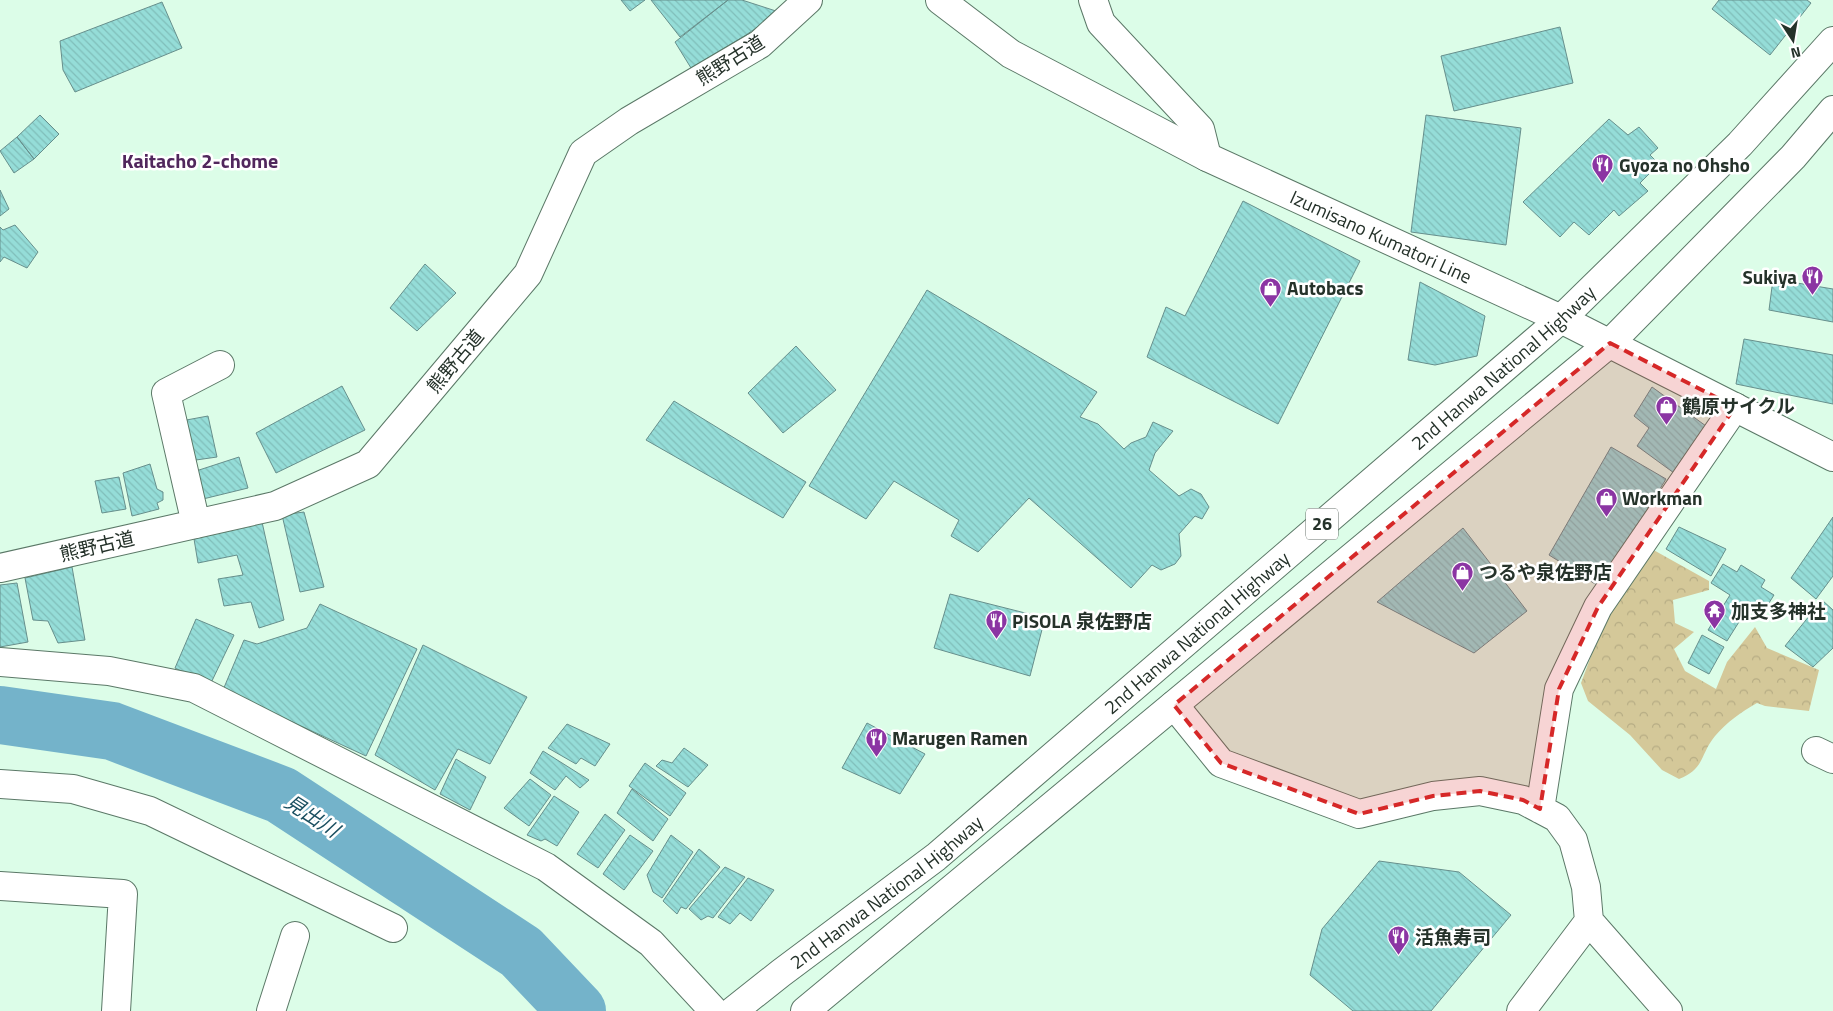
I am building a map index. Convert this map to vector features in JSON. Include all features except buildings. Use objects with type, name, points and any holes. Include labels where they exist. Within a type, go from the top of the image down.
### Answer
[{"type":"main road","name":"熊野古道","points":[[0,568],[275,506],[368,464],[528,274],[584,153],[629,121],[760,44],[808,0]]},
{"type":"main road","name":"Izumisano Kumatori Line","points":[[940,0],[1010,54],[1207,156],[1562,319],[1833,457]]},
{"type":"main road","points":[[1093,0],[1101,23],[1200,129],[1207,156]]},
{"type":"main road","name":"2nd Hanwa National Highway","points":[[733,1011],[936,857],[1562,319],[1740,144],[1833,41]]},
{"type":"main road","name":"2nd Hanwa National Highway","points":[[805,1011],[1610,343],[1793,157],[1833,110]]},
{"type":"main road","points":[[196,524],[166,393],[220,365]]},
{"type":"main road","points":[[1540,809],[1559,689],[1598,607],[1735,407]]},
{"type":"main road","points":[[0,662],[109,671],[194,688],[546,868],[651,943],[714,1011]]},
{"type":"main road","points":[[1174,706],[1221,763],[1358,814],[1433,796],[1480,791],[1523,800],[1557,818],[1572,840],[1586,887],[1589,920],[1668,1011]]},
{"type":"main road","points":[[0,784],[73,789],[150,811],[393,928]]},
{"type":"main road","points":[[0,886],[123,894],[116,1011]]},
{"type":"main road","points":[[1521,1011],[1589,920]]},
{"type":"main road","points":[[271,1011],[295,936]]},
{"type":"highlighted area","points":[[1610,343],[1735,407],[1598,607],[1559,689],[1540,809],[1523,800],[1480,791],[1433,796],[1359,814],[1221,763],[1174,705]]},
{"type":"green space","points":[[1650,548],[1709,581],[1709,590],[1673,600],[1675,623],[1694,632],[1674,649],[1685,671],[1716,689],[1727,662],[1755,627],[1767,648],[1819,670],[1809,711],[1765,706],[1757,703],[1724,726],[1710,743],[1698,766],[1679,779],[1662,770],[1630,735],[1588,701],[1581,683],[1609,608]]},
{"type":"waterway","name":"見出川","points":[[0,715],[112,731],[281,795],[521,952],[577,1011]]},
{"type":"place","name":"Gyoza no Ohsho","points":[[1603,184]]},
{"type":"place","name":"Sukiya","points":[[1813,296]]},
{"type":"place","name":"Autobacs","points":[[1271,307]]},
{"type":"place","name":"鶴原サイクル","points":[[1666,425]]},
{"type":"place","name":"Workman","points":[[1606,517]]},
{"type":"place","name":"つるや泉佐野店","points":[[1463,591]]},
{"type":"place","name":"加支多神社","points":[[1715,630]]},
{"type":"place","name":"PISOLA 泉佐野店","points":[[996,640]]},
{"type":"place","name":"Marugen Ramen","points":[[876,757]]},
{"type":"place","name":"活魚寿司","points":[[1399,956]]},
{"type":"district","name":"Kaitacho 2-chome","points":[[200,161]]}]
